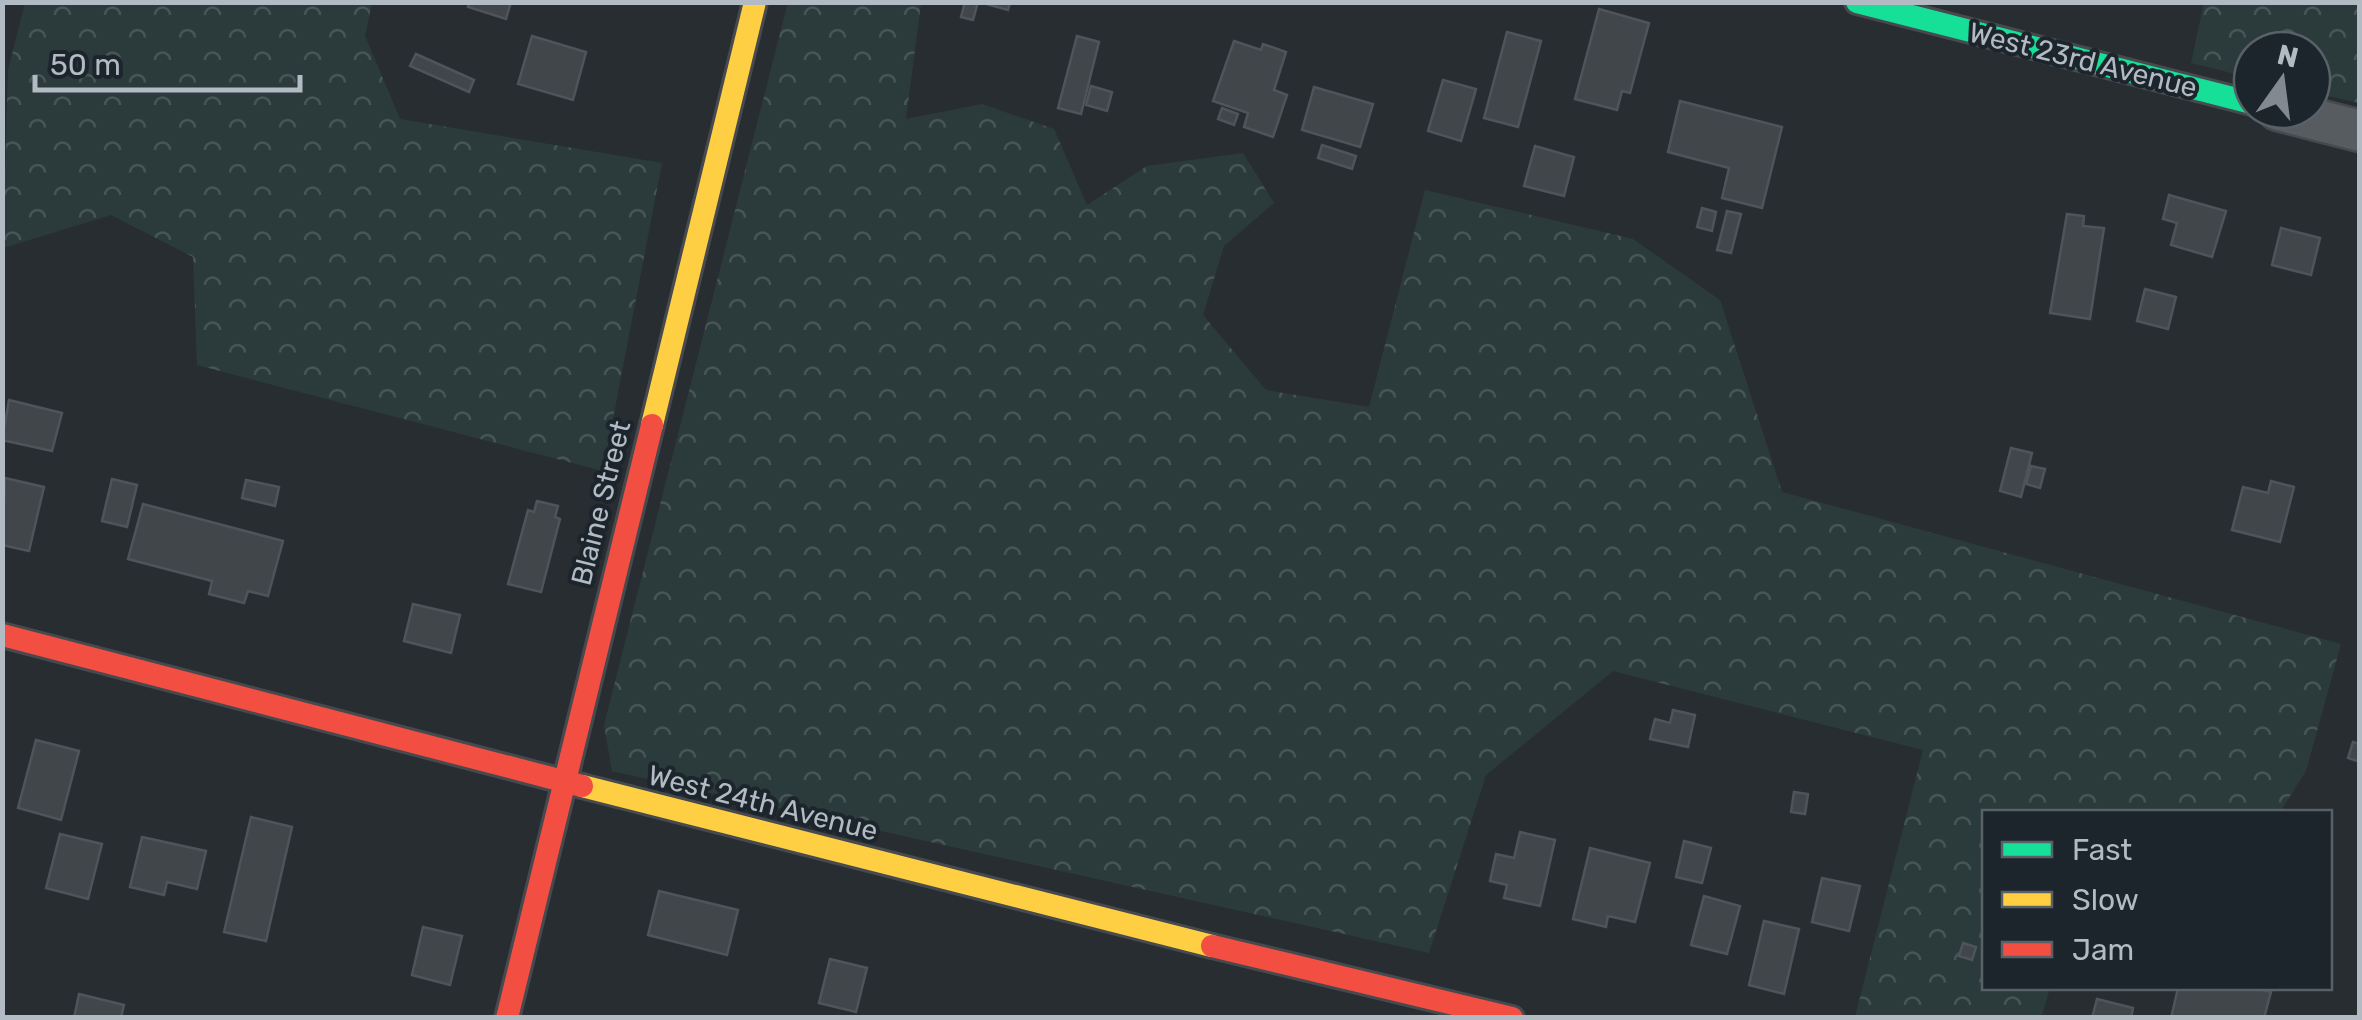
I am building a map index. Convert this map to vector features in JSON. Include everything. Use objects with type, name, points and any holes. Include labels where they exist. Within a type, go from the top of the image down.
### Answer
[{"type":"street","name":"Blaine Street","points":[[507,1018],[755,2]]},
{"type":"street","name":"West 23rd Avenue","points":[[1857,2],[2232,98]]},
{"type":"street","points":[[2332,124],[2360,131]]},
{"type":"street","name":"West 24th Avenue","points":[[2,635],[1044,907],[1512,1018]]},
{"type":"green space","points":[[788,2],[921,3],[906,119],[982,104],[1054,129],[1087,205],[1147,166],[1243,153],[1274,203],[1224,246],[1203,315],[1266,390],[1369,407],[1425,190],[1633,239],[1720,300],[1782,492],[2341,644],[2306,771],[2281,810],[1982,810],[1982,990],[2049,990],[2041,1018],[1855,1017],[1923,750],[1613,671],[1486,775],[1429,953],[612,771],[604,725]]},
{"type":"green space","points":[[25,3],[372,3],[365,36],[400,119],[662,163],[603,471],[197,365],[193,257],[111,215],[3,248],[8,70]]},
{"type":"green space","points":[[2204,3],[2359,3],[2359,103],[2332,97],[2332,30],[2232,30],[2232,73],[2191,63]]},
{"type":"building","points":[[469,2],[511,2],[506,19],[468,7]]},
{"type":"building","points":[[965,2],[978,2],[973,20],[961,17]]},
{"type":"building","points":[[979,2],[1010,2],[1008,10]]},
{"type":"building","points":[[1599,9],[1649,23],[1630,93],[1622,91],[1617,110],[1575,99]]},
{"type":"building","points":[[1507,32],[1541,41],[1518,127],[1484,118]]},
{"type":"building","points":[[532,36],[586,52],[573,100],[518,84]]},
{"type":"building","points":[[1077,36],[1099,42],[1081,114],[1058,108]]},
{"type":"building","points":[[1234,41],[1261,50],[1263,44],[1286,52],[1274,90],[1287,95],[1273,137],[1244,127],[1248,113],[1213,101]]},
{"type":"building","points":[[416,54],[474,80],[469,92],[410,66]]},
{"type":"building","points":[[1443,80],[1476,89],[1461,141],[1428,131]]},
{"type":"building","points":[[1091,86],[1112,92],[1107,111],[1086,105]]},
{"type":"building","points":[[1314,87],[1373,104],[1360,147],[1302,130]]},
{"type":"building","points":[[1680,101],[1782,127],[1762,208],[1722,198],[1729,168],[1668,152]]},
{"type":"building","points":[[1222,108],[1238,114],[1234,125],[1218,119]]},
{"type":"building","points":[[1322,145],[1356,156],[1352,169],[1318,158]]},
{"type":"building","points":[[1535,146],[1574,157],[1564,196],[1524,186]]},
{"type":"building","points":[[2169,195],[2226,211],[2212,257],[2171,245],[2177,223],[2163,219]]},
{"type":"building","points":[[1702,208],[1716,212],[1712,231],[1697,227]]},
{"type":"building","points":[[1727,211],[1741,214],[1731,253],[1717,250]]},
{"type":"building","points":[[2067,214],[2084,216],[2083,226],[2104,228],[2090,319],[2050,313]]},
{"type":"building","points":[[2281,228],[2320,238],[2311,275],[2272,265]]},
{"type":"building","points":[[2145,289],[2176,297],[2168,329],[2137,321]]},
{"type":"building","points":[[9,400],[62,413],[52,451],[2,440]]},
{"type":"building","points":[[2011,448],[2032,453],[2021,497],[2000,491]]},
{"type":"building","points":[[2031,466],[2045,469],[2040,488],[2026,484]]},
{"type":"building","points":[[5,478],[44,487],[29,551],[2,545]]},
{"type":"building","points":[[112,479],[137,485],[127,527],[102,521]]},
{"type":"building","points":[[246,480],[279,487],[275,506],[242,498]]},
{"type":"building","points":[[2271,481],[2294,487],[2280,542],[2232,530],[2243,487],[2268,493]]},
{"type":"building","points":[[537,501],[558,506],[555,517],[560,519],[541,592],[508,584],[528,510],[534,512]]},
{"type":"building","points":[[143,504],[283,541],[268,596],[248,591],[244,603],[209,594],[212,581],[128,559]]},
{"type":"building","points":[[413,604],[460,615],[451,653],[404,641]]},
{"type":"building","points":[[1673,710],[1695,715],[1688,747],[1650,739],[1655,719],[1670,723]]},
{"type":"building","points":[[36,740],[79,751],[61,820],[18,808]]},
{"type":"building","points":[[2353,742],[2360,744],[2360,762],[2348,758]]},
{"type":"building","points":[[1794,792],[1808,794],[1805,814],[1791,812]]},
{"type":"building","points":[[251,817],[292,827],[266,941],[224,932]]},
{"type":"building","points":[[1520,832],[1555,840],[1540,906],[1504,898],[1507,885],[1490,881],[1496,854],[1514,858]]},
{"type":"building","points":[[60,834],[102,844],[88,899],[46,888]]},
{"type":"building","points":[[142,837],[206,851],[197,889],[167,882],[164,895],[130,887]]},
{"type":"building","points":[[1684,841],[1711,848],[1702,883],[1676,877]]},
{"type":"building","points":[[1590,848],[1650,863],[1635,922],[1608,916],[1606,927],[1573,919]]},
{"type":"building","points":[[1822,878],[1860,886],[1849,931],[1812,922]]},
{"type":"building","points":[[659,891],[738,910],[727,955],[648,935]]},
{"type":"building","points":[[1704,896],[1740,906],[1727,954],[1691,945]]},
{"type":"building","points":[[1764,921],[1799,929],[1784,994],[1749,985]]},
{"type":"building","points":[[423,927],[462,936],[450,985],[412,975]]},
{"type":"building","points":[[1963,943],[1976,947],[1972,960],[1959,956]]},
{"type":"building","points":[[830,959],[867,968],[856,1012],[819,1003]]},
{"type":"building","points":[[2178,990],[2271,992],[2264,1018],[2171,1018]]},
{"type":"building","points":[[79,994],[124,1005],[121,1018],[74,1018]]},
{"type":"building","points":[[2097,999],[2133,1008],[2131,1018],[2092,1018]]},
{"type":"traffic: fast","points":[[1857,2],[2232,98]]},
{"type":"traffic: slow","points":[[652,425],[755,2]]},
{"type":"traffic: slow","points":[[582,786],[1212,946]]},
{"type":"traffic: jam","points":[[507,1018],[652,425]]},
{"type":"traffic: jam","points":[[2,635],[582,786]]},
{"type":"traffic: jam","points":[[1212,946],[1512,1018]]}]
